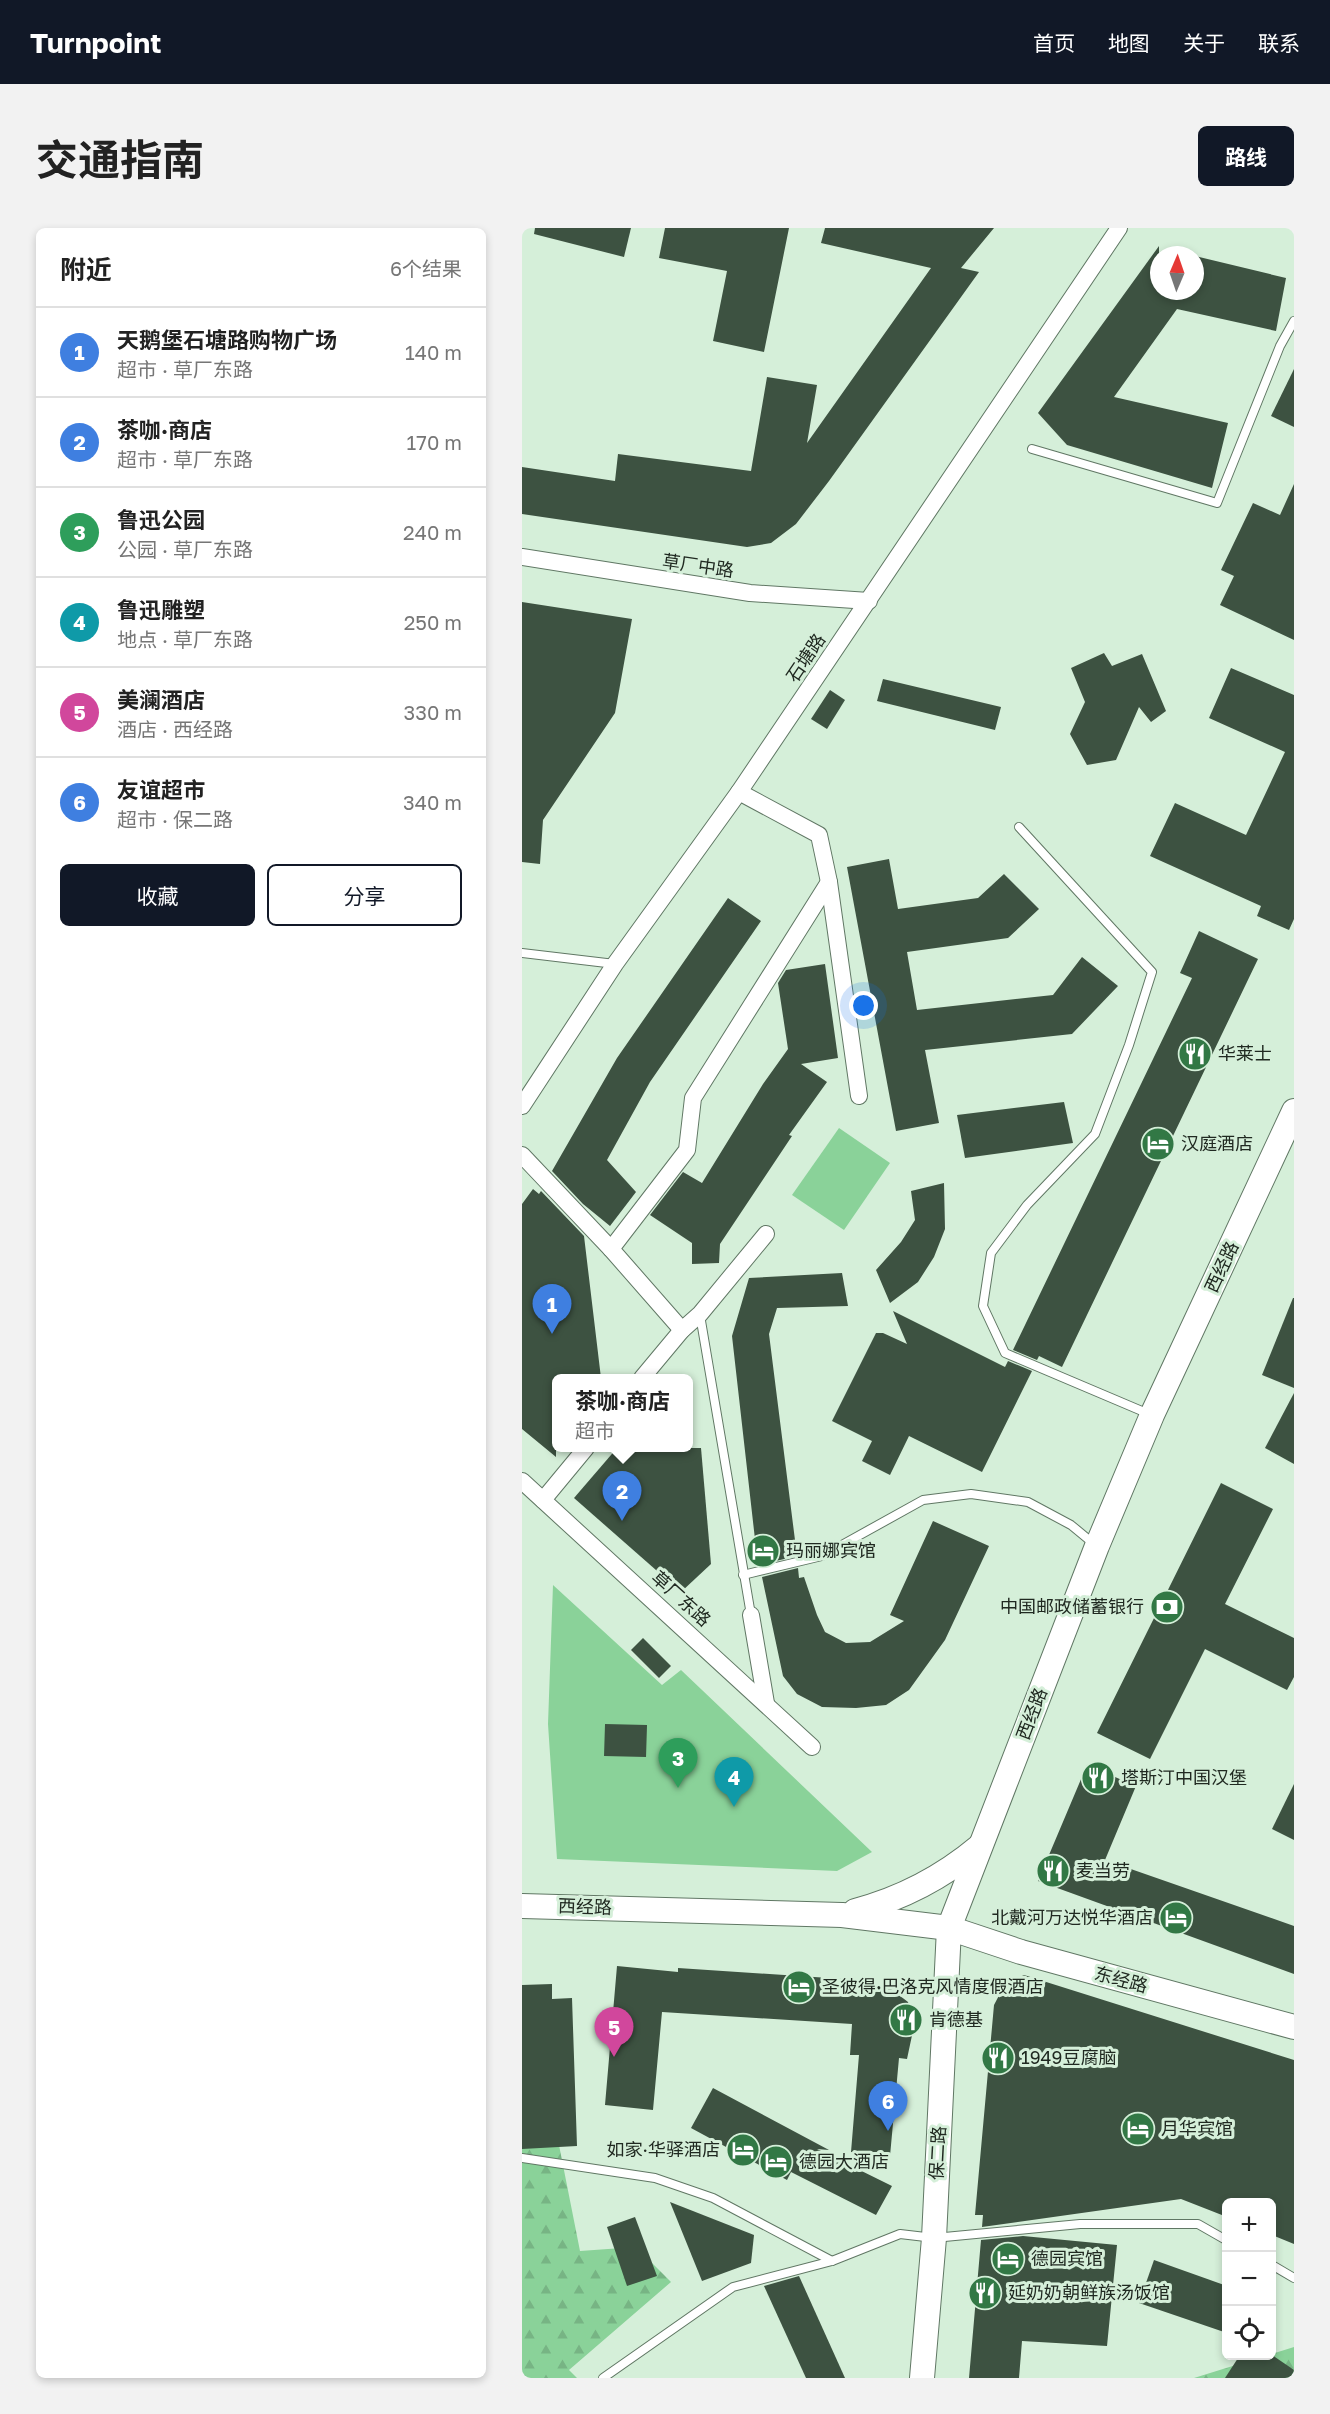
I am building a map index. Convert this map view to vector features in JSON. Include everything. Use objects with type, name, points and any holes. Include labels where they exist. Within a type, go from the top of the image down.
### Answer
[{"type":"main road","name":"西经路","points":[[522,1906],[842,1915],[949,1928],[1097,1546],[1152,1415],[1294,1112]]},
{"type":"main road","points":[[842,1915],[885,1904],[964,1859],[981,1844]]},
{"type":"main road","name":"东经路","points":[[949,1928],[1021,1952],[1294,2027]]},
{"type":"main road","name":"保二路","points":[[922,2378],[933,2238],[949,1928]]},
{"type":"street","name":"石塘路","points":[[522,1106],[615,964],[739,792],[869,601],[1119,228]]},
{"type":"street","name":"草厂中路","points":[[522,557],[750,593],[869,601]]},
{"type":"street","points":[[739,792],[819,835],[830,882],[859,1096]]},
{"type":"street","points":[[611,1249],[687,1150],[693,1098],[830,882]]},
{"type":"street","points":[[522,1155],[611,1249],[682,1330]]},
{"type":"street","points":[[645,1374],[682,1330],[700,1314],[766,1234]]},
{"type":"street","points":[[543,1500],[583,1452]]},
{"type":"street","name":"草厂东路","points":[[522,1481],[812,1747]]},
{"type":"street","points":[[751,1615],[766,1703]]},
{"type":"lane","points":[[1032,449],[1217,503],[1280,346],[1294,321]]},
{"type":"lane","points":[[1019,827],[1152,972],[1129,1045],[1095,1134],[1027,1205],[991,1253],[983,1306],[1005,1353],[1152,1415]]},
{"type":"lane","points":[[522,953],[615,964]]},
{"type":"lane","points":[[700,1314],[751,1615]]},
{"type":"lane","points":[[743,1575],[822,1556],[923,1500],[971,1494],[1028,1502],[1071,1526],[1097,1546]]},
{"type":"lane","points":[[522,2158],[655,2178],[713,2198],[832,2261]]},
{"type":"lane","points":[[603,2378],[733,2288],[832,2261],[900,2234],[933,2238],[1080,2224],[1198,2224],[1222,2237]]},
{"type":"lane","points":[[1276,2267],[1294,2278]]},
{"type":"green space","points":[[839,1128],[890,1163],[844,1230],[792,1195]]},
{"type":"green space","points":[[553,1585],[662,1685],[681,1670],[872,1852],[837,1871],[557,1859],[548,1724]]},
{"type":"green space","points":[[522,2136],[558,2140],[580,2251],[636,2247],[671,2282],[569,2370],[577,2378],[522,2378]]},
{"type":"green space","points":[[1294,2347],[1294,2378],[1194,2378],[1252,2360],[1276,2360],[1276,2353]]},
{"type":"building","points":[[535,228],[631,228],[624,257],[534,234]]},
{"type":"building","points":[[665,228],[789,228],[764,352],[713,341],[727,271],[659,258]]},
{"type":"building","points":[[825,228],[994,228],[961,268],[979,272],[796,524],[771,543],[747,547],[522,514],[522,467],[615,481],[618,454],[751,471],[767,377],[817,385],[807,443],[931,268],[821,243]]},
{"type":"building","points":[[1150,258],[1150,300],[1204,300],[1204,258],[1286,278],[1276,331],[1177,309],[1114,397],[1228,423],[1212,488],[1067,445],[1038,413]]},
{"type":"building","points":[[1294,369],[1294,427],[1271,416]]},
{"type":"building","points":[[1294,484],[1294,640],[1220,605],[1234,576],[1221,570],[1253,503],[1280,515]]},
{"type":"building","points":[[522,602],[632,619],[615,713],[543,820],[540,864],[522,862]]},
{"type":"building","points":[[1104,653],[1112,666],[1142,654],[1166,711],[1151,722],[1139,707],[1116,760],[1087,765],[1070,734],[1085,702],[1071,668]]},
{"type":"building","points":[[1231,668],[1294,695],[1294,919],[1289,930],[1257,916],[1261,906],[1150,856],[1175,803],[1246,835],[1285,752],[1209,718]]},
{"type":"building","points":[[883,679],[1001,707],[995,730],[877,701]]},
{"type":"building","points":[[830,690],[845,700],[827,729],[811,719]]},
{"type":"building","points":[[889,859],[898,909],[978,898],[1004,874],[1039,909],[1008,938],[907,952],[917,1010],[1053,995],[1082,957],[1118,986],[1072,1034],[925,1050],[939,1123],[896,1131],[847,867]]},
{"type":"building","points":[[728,898],[761,921],[650,1082],[607,1160],[636,1192],[610,1226],[583,1204],[552,1171],[617,1058]]},
{"type":"building","points":[[1199,931],[1258,959],[1062,1367],[1039,1356],[1037,1360],[1013,1350],[1192,978],[1180,973]]},
{"type":"building","points":[[825,964],[838,1058],[801,1064],[827,1082],[789,1135],[792,1136],[720,1244],[719,1263],[692,1264],[692,1243],[650,1215],[683,1172],[702,1183],[763,1084],[788,1049],[778,983],[786,970]]},
{"type":"building","points":[[1064,1102],[1073,1143],[965,1158],[957,1115]]},
{"type":"building","points":[[944,1183],[945,1229],[934,1257],[918,1282],[890,1303],[876,1270],[901,1242],[915,1220],[911,1191]]},
{"type":"building","points":[[533,1189],[539,1194],[541,1191],[584,1236],[601,1374],[552,1374],[552,1452],[556,1452],[556,1457],[522,1429],[522,1204]]},
{"type":"building","points":[[842,1273],[848,1306],[777,1308],[769,1334],[797,1556],[759,1565],[732,1336],[749,1278]]},
{"type":"building","points":[[1294,1298],[1294,1388],[1262,1375]]},
{"type":"building","points":[[893,1311],[1005,1367],[1008,1361],[1032,1371],[982,1472],[909,1436],[890,1475],[862,1461],[872,1441],[832,1421],[876,1333],[883,1333],[907,1344]]},
{"type":"building","points":[[1294,1393],[1294,1464],[1265,1448]]},
{"type":"building","points":[[693,1448],[701,1448],[711,1564],[681,1592],[574,1498],[614,1452],[693,1452]]},
{"type":"building","points":[[1221,1483],[1273,1509],[1225,1604],[1294,1638],[1294,1677],[1287,1690],[1205,1649],[1150,1759],[1097,1733]]},
{"type":"building","points":[[933,1521],[989,1546],[945,1640],[909,1690],[886,1705],[856,1708],[822,1707],[797,1694],[783,1676],[762,1577],[798,1568],[799,1578],[804,1577],[825,1632],[846,1643],[870,1642],[904,1621],[890,1615]]},
{"type":"building","points":[[643,1638],[671,1666],[659,1678],[631,1650]]},
{"type":"building","points":[[605,1724],[647,1725],[646,1757],[604,1756]]},
{"type":"building","points":[[1087,1765],[1136,1786],[1105,1860],[1294,1926],[1294,1974],[1038,1881]]},
{"type":"building","points":[[1294,1784],[1294,1840],[1272,1829]]},
{"type":"building","points":[[617,1966],[678,1972],[678,1968],[859,1980],[891,1989],[908,2002],[914,2026],[907,2059],[899,2058],[890,2156],[851,2152],[859,2055],[850,2055],[852,2024],[662,2012],[653,2110],[605,2105]]},
{"type":"building","name":"月华宾馆","points":[[1024,1975],[1294,2060],[1294,2244],[1276,2237],[1276,2198],[1222,2198],[1222,2215],[1181,2199],[982,2227],[983,2215],[975,2215],[994,2005],[1005,1984]]},
{"type":"building","points":[[552,1984],[552,1999],[572,1998],[577,2146],[522,2149],[522,1985]]},
{"type":"building","points":[[713,2088],[829,2150],[817,2149],[892,2186],[876,2215],[791,2172],[787,2180],[691,2128]]},
{"type":"building","points":[[670,2202],[754,2235],[751,2263],[702,2281]]},
{"type":"building","points":[[635,2217],[657,2276],[627,2286],[607,2227]]},
{"type":"building","points":[[1023,2236],[1117,2245],[1107,2346],[1022,2341],[1019,2378],[969,2378],[981,2240]]},
{"type":"building","points":[[1154,2260],[1222,2284],[1222,2331],[1139,2303]]},
{"type":"building","points":[[799,2276],[845,2378],[806,2378],[764,2286]]},
{"type":"building","points":[[1276,2358],[1294,2370],[1294,2378],[1225,2378],[1237,2360],[1276,2360]]},
{"type":"place","name":"华莱士","points":[[1195,1054]]},
{"type":"place","name":"汉庭酒店","points":[[1158,1144]]},
{"type":"place","name":"天鹅堡石塘路购物广场","points":[[552,1334]]},
{"type":"place","name":"茶咖·商店","points":[[622,1521]]},
{"type":"place","name":"玛丽娜宾馆","points":[[763,1551]]},
{"type":"place","name":"中国邮政储蓄银行","points":[[1167,1607]]},
{"type":"place","name":"塔斯汀中国汉堡","points":[[1098,1778]]},
{"type":"place","name":"鲁迅公园","points":[[678,1788]]},
{"type":"place","name":"鲁迅雕塑","points":[[734,1807]]},
{"type":"place","name":"麦当劳","points":[[1053,1871]]},
{"type":"place","name":"北戴河万达悦华酒店","points":[[1176,1918]]},
{"type":"place","name":"圣彼得·巴洛克风情度假酒店","points":[[799,1987]]},
{"type":"place","name":"肯德基","points":[[906,2020]]},
{"type":"place","name":"美澜酒店","points":[[614,2057]]},
{"type":"place","name":"1949豆腐脑","points":[[998,2058]]},
{"type":"place","name":"月华宾馆","points":[[1138,2129]]},
{"type":"place","name":"友谊超市","points":[[888,2131]]},
{"type":"place","name":"如家·华驿酒店","points":[[743,2150]]},
{"type":"place","name":"德园大酒店","points":[[776,2162]]},
{"type":"place","name":"德园宾馆","points":[[1008,2259]]},
{"type":"place","name":"延奶奶朝鲜族汤饭馆","points":[[985,2293]]}]
